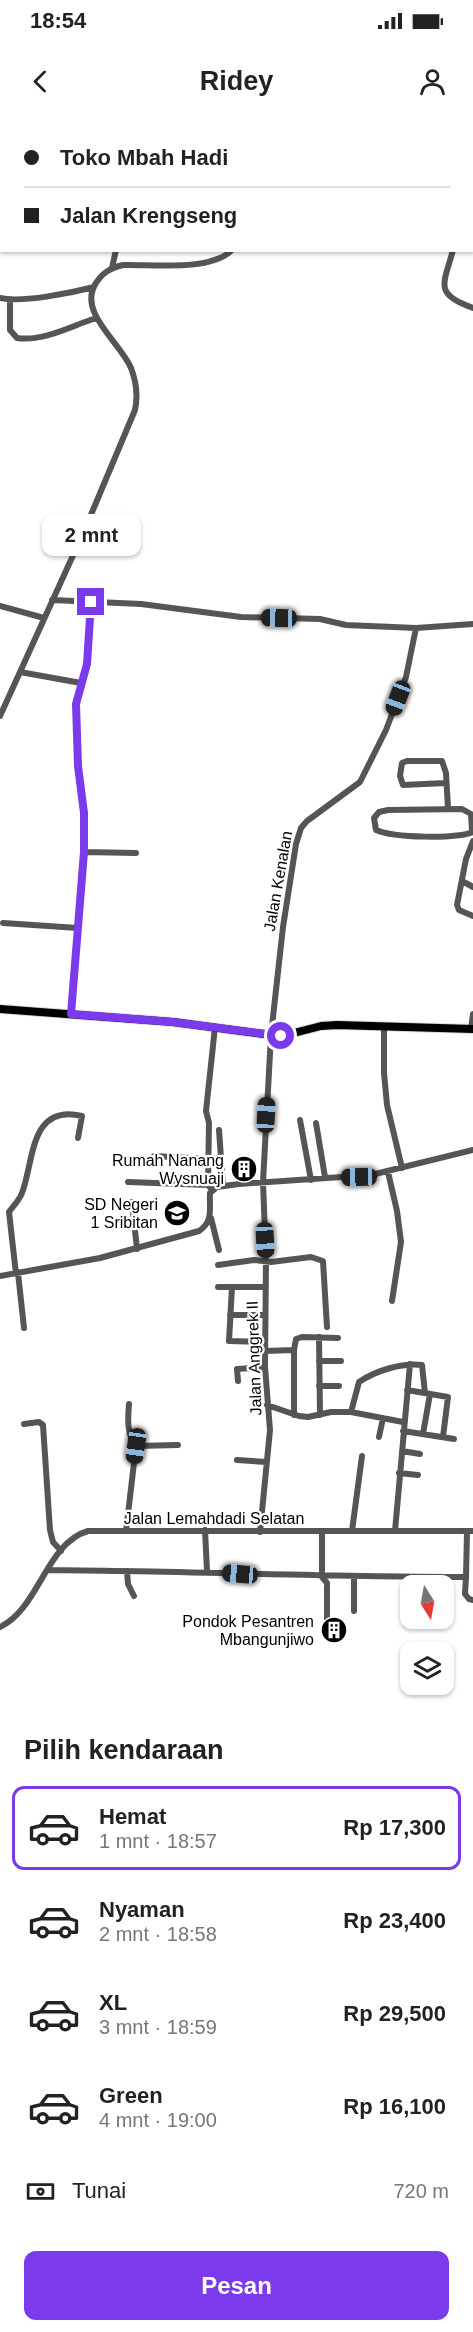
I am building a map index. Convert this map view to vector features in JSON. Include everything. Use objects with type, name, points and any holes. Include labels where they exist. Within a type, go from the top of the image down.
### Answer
[{"type":"main road","points":[[0,1008],[215,1027],[271,1035],[290,1034],[321,1026],[337,1025],[472,1029]]},
{"type":"street","points":[[112,268],[116,252]]},
{"type":"street","points":[[0,716],[108,475],[137,401],[131,368],[96,318],[91,301],[93,287],[101,276],[112,268],[123,265],[193,264],[219,258],[229,252]]},
{"type":"street","points":[[452,252],[444,278],[444,291],[452,298],[473,308]]},
{"type":"street","points":[[0,298],[10,300],[76,292],[93,287]]},
{"type":"street","points":[[10,300],[10,330],[16,338],[46,335],[96,318]]},
{"type":"street","points":[[52,600],[161,606],[186,612],[241,617],[320,619],[346,625],[416,628],[473,624]]},
{"type":"street","points":[[71,1014],[84,852],[84,813],[78,766],[76,704],[87,664],[91,602]]},
{"type":"street","points":[[0,606],[44,618]]},
{"type":"street","name":"Jalan Kenalan","points":[[262,1182],[271,1035],[285,911],[298,833],[307,821],[360,782],[386,730],[406,677],[416,628]]},
{"type":"street","points":[[20,672],[81,682]]},
{"type":"street","points":[[446,783],[403,785],[400,776],[402,763],[442,761],[446,783],[448,808]]},
{"type":"street","points":[[448,808],[462,808],[469,811],[472,818],[472,832],[456,836],[415,836],[384,833],[377,831],[375,827],[375,815],[382,811],[448,808]]},
{"type":"street","points":[[473,841],[462,881],[458,907],[459,910],[473,916]]},
{"type":"street","points":[[84,852],[136,853]]},
{"type":"street","points":[[462,881],[473,887]]},
{"type":"street","points":[[3,923],[78,928]]},
{"type":"street","points":[[472,1029],[473,1014]]},
{"type":"street","points":[[215,1027],[206,1111],[209,1124],[210,1218],[219,1250]]},
{"type":"street","points":[[384,1027],[387,1105],[402,1168]]},
{"type":"street","points":[[24,1328],[9,1212],[21,1196],[33,1146],[44,1125],[66,1114],[82,1116],[78,1138]]},
{"type":"street","points":[[300,1120],[311,1180]]},
{"type":"street","points":[[316,1123],[325,1177]]},
{"type":"street","points":[[219,1130],[223,1186]]},
{"type":"street","points":[[208,1145],[220,1145]]},
{"type":"street","points":[[128,1182],[210,1187],[325,1177],[359,1177],[388,1172],[473,1150]]},
{"type":"street","points":[[154,1156],[208,1159]]},
{"type":"street","points":[[388,1172],[401,1242],[392,1300]]},
{"type":"street","name":"Jalan Anggrek II","points":[[260,1532],[270,1433],[265,1351],[266,1260],[262,1182]]},
{"type":"street","points":[[132,1202],[137,1249]]},
{"type":"street","points":[[0,1276],[137,1249],[198,1231],[210,1218]]},
{"type":"street","points":[[218,1265],[311,1257],[323,1261],[327,1327]]},
{"type":"street","points":[[218,1287],[264,1287]]},
{"type":"street","points":[[232,1287],[229,1341],[265,1342]]},
{"type":"street","points":[[230,1315],[264,1315]]},
{"type":"street","points":[[294,1415],[296,1340],[299,1337],[338,1338]]},
{"type":"street","points":[[319,1337],[320,1415]]},
{"type":"street","points":[[265,1351],[294,1350]]},
{"type":"street","points":[[319,1361],[341,1361]]},
{"type":"street","points":[[395,1531],[410,1364]]},
{"type":"street","points":[[351,1412],[361,1380],[410,1364],[422,1365],[427,1393],[423,1434]]},
{"type":"street","points":[[238,1381],[237,1369],[266,1367]]},
{"type":"street","points":[[319,1386],[339,1386]]},
{"type":"street","points":[[407,1390],[445,1395],[449,1400],[442,1437]]},
{"type":"street","points":[[129,1404],[128,1419],[132,1440],[137,1445],[178,1445]]},
{"type":"street","points":[[267,1405],[294,1415],[308,1417],[331,1412],[351,1412],[403,1422]]},
{"type":"street","points":[[378,1437],[383,1418]]},
{"type":"street","points":[[24,1424],[39,1422],[43,1425],[50,1530],[53,1542],[62,1551]]},
{"type":"street","points":[[403,1431],[454,1439]]},
{"type":"street","points":[[126,1531],[137,1445]]},
{"type":"street","points":[[402,1451],[420,1454]]},
{"type":"street","points":[[352,1531],[362,1456]]},
{"type":"street","points":[[237,1460],[267,1462]]},
{"type":"street","points":[[399,1473],[418,1475]]},
{"type":"street","points":[[205,1530],[207,1571]]},
{"type":"street","name":"Jalan Lemahdadi Selatan","points":[[0,1627],[14,1620],[62,1551],[75,1537],[83,1533],[205,1530],[470,1532]]},
{"type":"street","points":[[322,1530],[322,1577],[327,1583],[327,1619]]},
{"type":"street","points":[[470,1532],[466,1597],[473,1600]]},
{"type":"street","points":[[47,1570],[207,1571],[322,1577],[466,1577]]},
{"type":"street","points":[[127,1570],[128,1584],[134,1596]]},
{"type":"street","points":[[354,1577],[354,1611]]},
{"type":"place","name":"Rumah Nanang Wysnuaji","points":[[244,1169]]},
{"type":"place","name":"SD Negeri 1 Sribitan","points":[[177,1213]]},
{"type":"place","name":"Pondok Pesantren Mbangunjiwo","points":[[334,1630]]},
{"type":"route","points":[[91,602],[87,664],[76,704],[78,766],[84,813],[84,852],[71,1014],[173,1022],[281,1036]]}]
